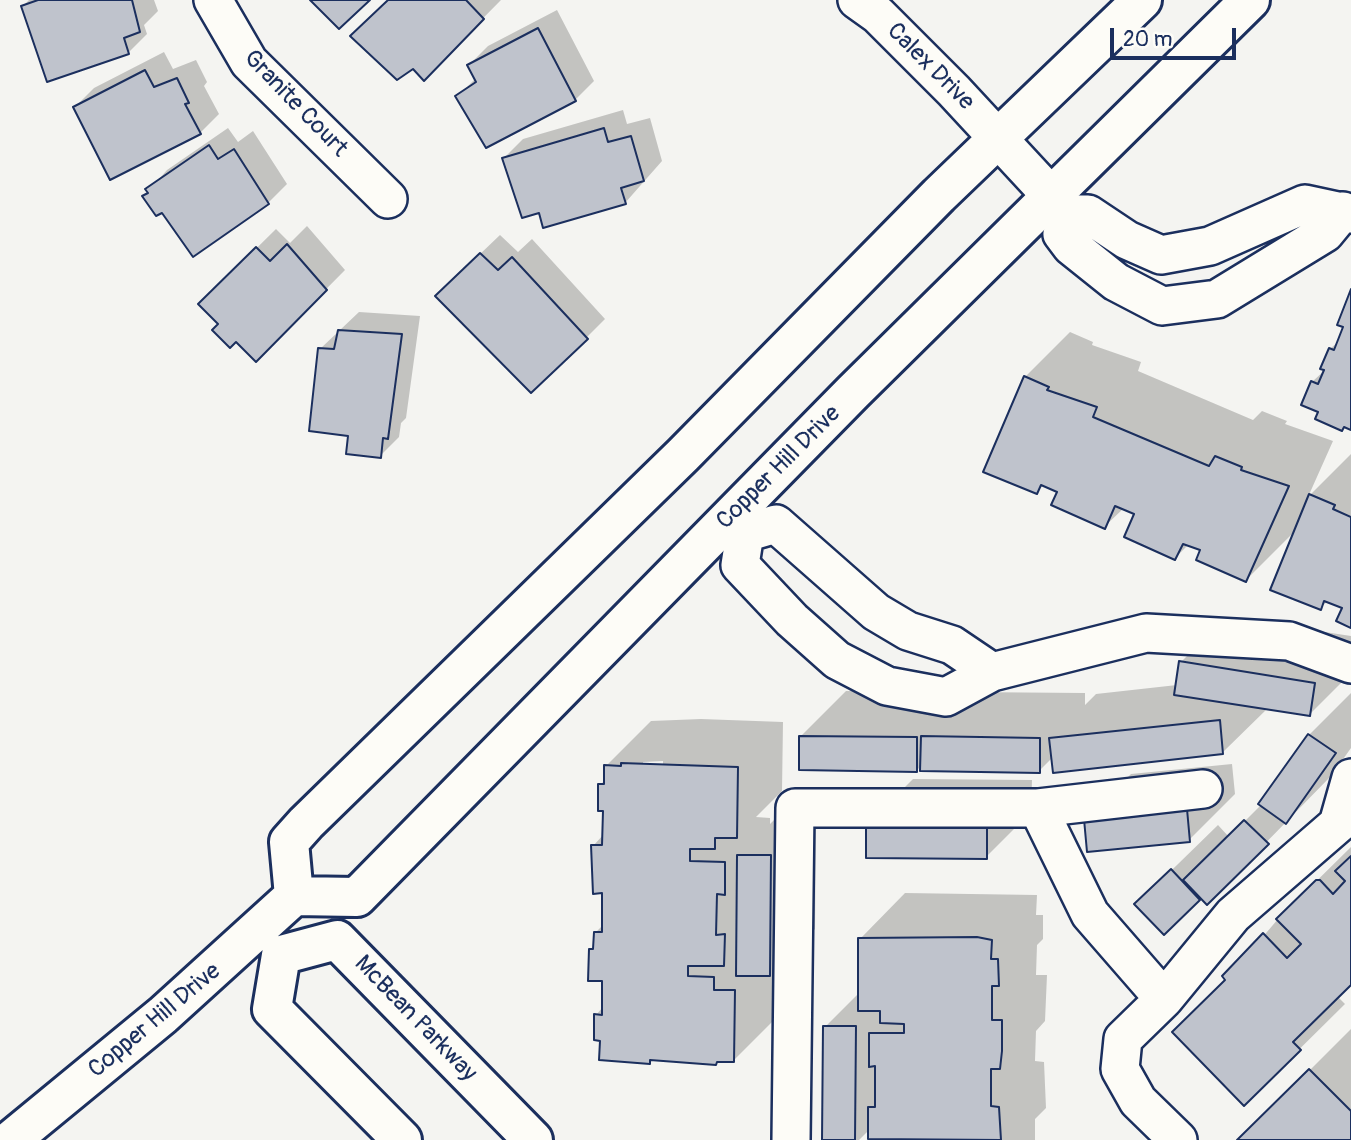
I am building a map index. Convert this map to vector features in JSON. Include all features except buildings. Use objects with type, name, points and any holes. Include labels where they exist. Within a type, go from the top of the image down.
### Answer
[{"type":"main road","points":[[294,896],[289,842],[306,823],[683,455],[939,195],[1142,0]]},
{"type":"main road","name":"Copper Hill Drive","points":[[11,1140],[163,1015],[269,944],[294,896],[357,897],[737,526],[853,392],[1061,206],[1250,0]]},
{"type":"main road","name":"McBean Parkway","points":[[269,944],[337,940],[533,1140]]},
{"type":"main road","points":[[269,944],[272,1009],[402,1140]]},
{"type":"street","name":"Granite Court","points":[[213,0],[249,62],[388,199]]},
{"type":"street","name":"Calex Drive","points":[[857,0],[878,15],[1000,139],[1061,206]]},
{"type":"street","points":[[1306,204],[1347,212],[1325,233],[1217,299],[1162,306],[1116,282],[1071,246],[1062,234],[1061,206],[1088,215],[1127,240],[1161,255],[1210,246],[1306,204]]},
{"type":"street","points":[[1210,246],[1217,299]]},
{"type":"street","points":[[992,672],[952,646],[908,631],[876,612],[833,577],[776,524],[737,526],[740,565],[792,620],[837,660],[887,686],[946,696],[992,672],[1146,633],[1289,641],[1351,664]]},
{"type":"street","points":[[792,620],[833,577]]},
{"type":"street","points":[[887,686],[908,631]]},
{"type":"street","points":[[1178,1140],[1139,1101],[1120,1069],[1123,1039],[1164,999],[1233,915],[1338,824],[1351,778]]},
{"type":"street","points":[[792,1140],[795,808],[1038,808],[1203,789]]},
{"type":"street","points":[[1038,808],[1090,914],[1164,999]]}]
